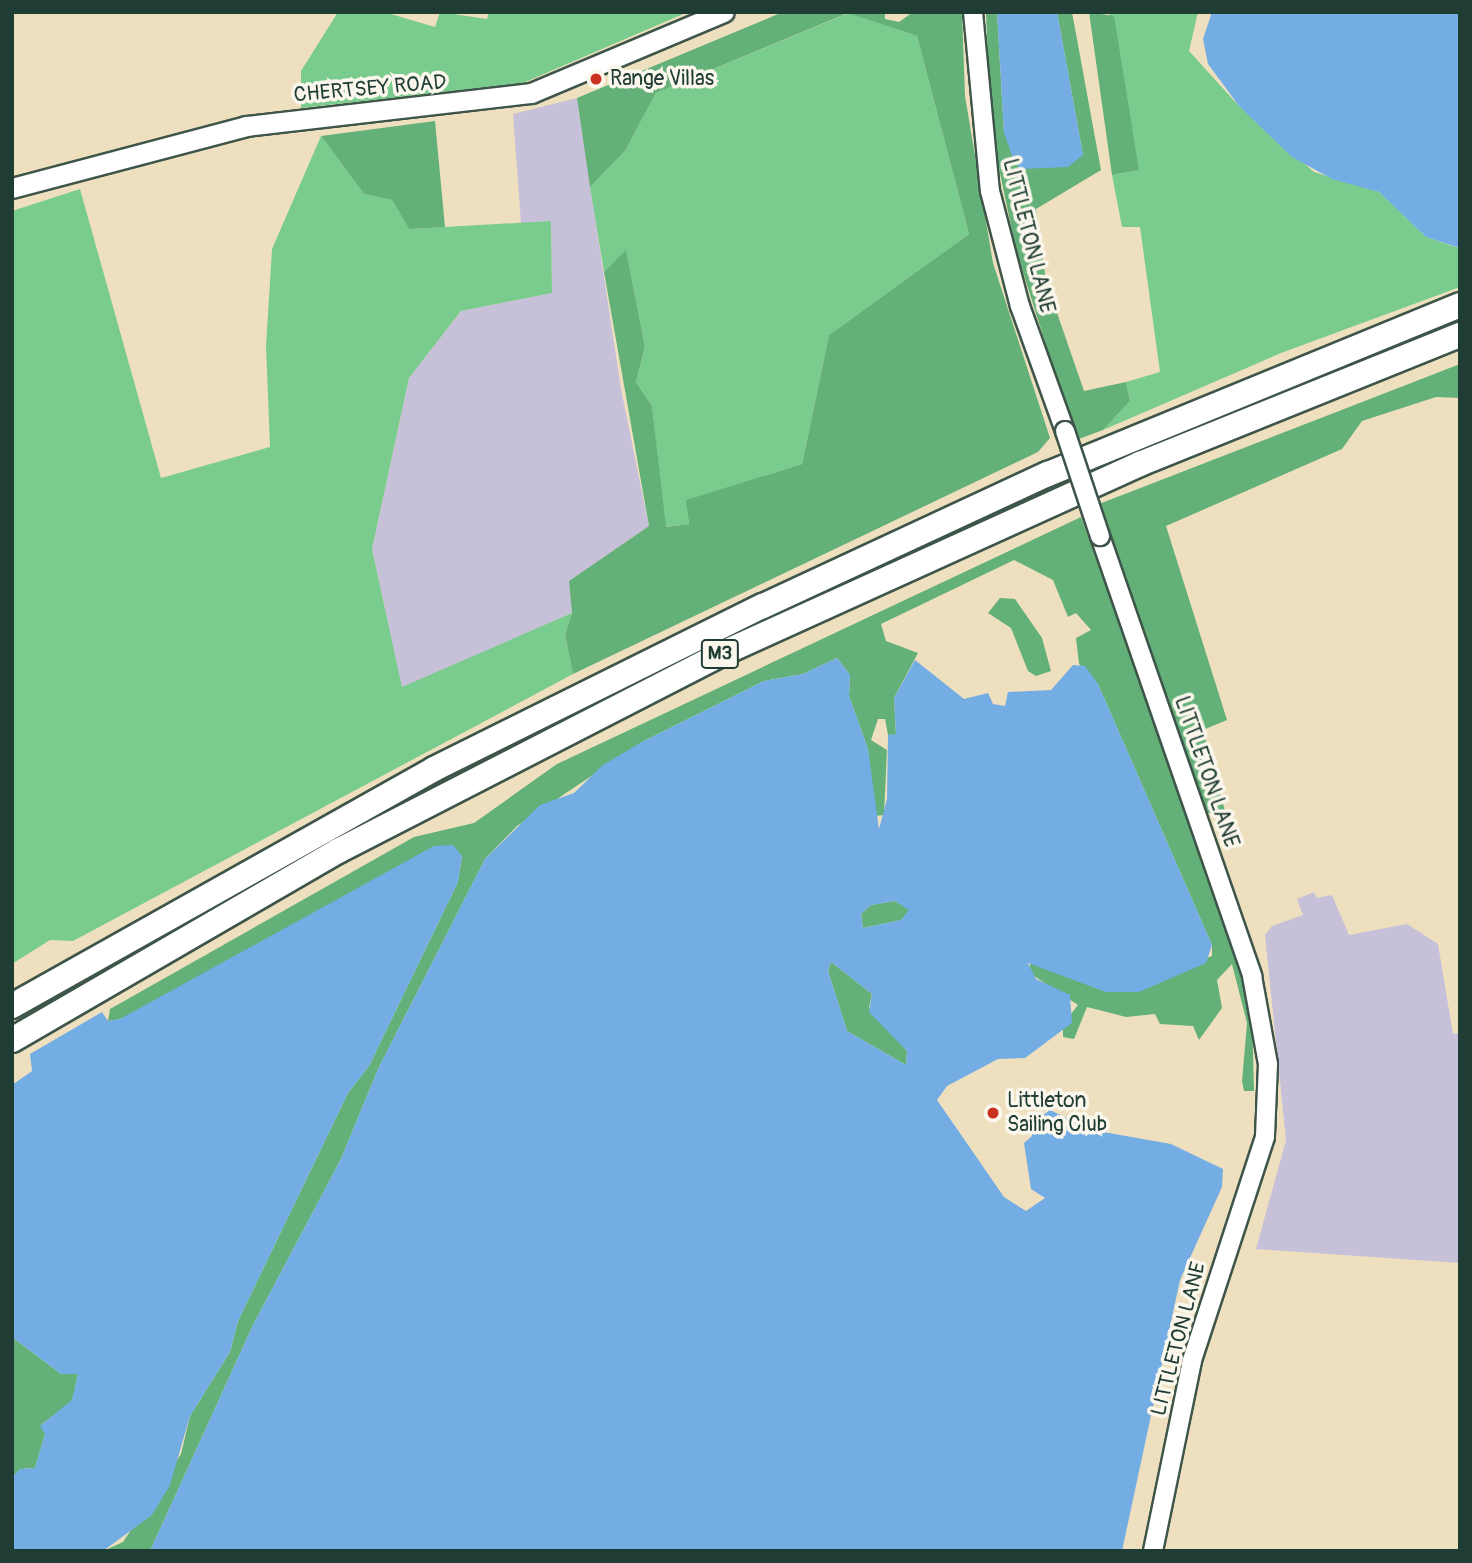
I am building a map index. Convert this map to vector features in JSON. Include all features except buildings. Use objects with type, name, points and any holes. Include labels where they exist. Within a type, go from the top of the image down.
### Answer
[{"type":"highway","name":"M3","points":[[12,1006],[434,769],[763,606],[1048,474],[1460,305]]},
{"type":"highway","name":"M3","points":[[12,1040],[338,851],[721,654],[1101,481],[1460,335]]},
{"type":"main road","name":"CHERTSEY ROAD","points":[[12,188],[246,126],[531,93],[724,12]]},
{"type":"street","name":"LITTLETON LANE","points":[[973,12],[990,191],[1020,306],[1252,976],[1268,1063],[1265,1137],[1192,1361],[1153,1551]]},
{"type":"shaded area","points":[[577,98],[621,389],[649,526],[569,581],[572,613],[402,688],[372,549],[409,378],[461,311],[552,293],[551,222],[521,223],[513,114]]},
{"type":"shaded area","points":[[1314,892],[1317,898],[1332,895],[1349,935],[1407,924],[1438,944],[1453,1034],[1460,1033],[1460,1263],[1256,1249],[1286,1140],[1265,935],[1272,926],[1303,915],[1297,899]]},
{"type":"green space","points":[[338,12],[384,12],[435,27],[440,12],[487,19],[489,12],[688,12],[523,83],[301,108],[301,71]]},
{"type":"green space","points":[[783,12],[885,12],[885,19],[899,22],[913,12],[962,12],[965,96],[993,263],[1050,438],[1038,452],[573,674],[565,635],[572,613],[569,581],[649,526],[604,272],[626,250],[645,347],[636,382],[652,406],[666,527],[689,524],[686,500],[802,464],[829,335],[969,234],[917,36],[848,13],[656,93],[625,151],[590,187],[577,98]]},
{"type":"green space","points":[[986,12],[997,12],[1004,133],[1083,155],[1057,12],[1072,12],[1101,170],[1036,209],[1046,281],[1084,391],[1126,382],[1130,401],[1103,430],[1076,440],[1016,250],[991,130]]},
{"type":"green space","points":[[1089,12],[1114,16],[1139,170],[1112,175]]},
{"type":"green space","points":[[1109,12],[1198,12],[1189,51],[1239,106],[1314,172],[1379,192],[1426,237],[1459,248],[1460,287],[1281,353],[1103,430],[1130,401],[1126,382],[1160,372],[1140,227],[1122,227],[1112,175],[1139,170]]},
{"type":"green space","points":[[849,13],[917,36],[969,234],[829,335],[802,464],[687,500],[689,524],[665,527],[652,406],[636,382],[645,347],[626,251],[604,272],[590,187],[625,151],[656,93]]},
{"type":"green space","points":[[435,121],[445,227],[409,229],[392,200],[364,194],[321,136]]},
{"type":"green space","points":[[321,136],[364,194],[392,200],[409,229],[551,221],[552,293],[461,311],[409,378],[372,549],[402,687],[572,613],[565,635],[573,674],[73,941],[50,940],[12,964],[12,211],[80,189],[161,478],[270,447],[266,346],[272,249]]},
{"type":"green space","points":[[1460,364],[1460,398],[1436,397],[1362,421],[1342,449],[1166,526],[1227,720],[1203,730],[1225,811],[1203,814],[1099,504]]},
{"type":"green space","points":[[1081,517],[1243,971],[1252,1016],[1254,1091],[1244,1091],[1242,1081],[1247,1023],[1232,964],[1217,980],[1222,1008],[1199,1040],[1193,1026],[1160,1024],[1155,1014],[1126,1017],[1087,1007],[1074,1039],[1063,1037],[1063,1024],[1078,1005],[1028,972],[1031,962],[1106,992],[1212,956],[1212,945],[1098,684],[1079,664],[1076,638],[1091,630],[1076,613],[1068,617],[1053,580],[1014,560],[881,624],[886,641],[918,653],[894,698],[896,735],[888,735],[885,719],[878,719],[871,740],[887,750],[884,815],[875,816],[868,749],[849,696],[850,675],[837,658],[803,674],[764,681],[642,742],[517,826],[485,859],[378,1069],[341,1159],[253,1325],[150,1551],[103,1551],[123,1542],[181,1454],[190,1416],[230,1352],[238,1321],[348,1093],[369,1066],[458,882],[462,856],[120,1019],[108,1021],[110,1009],[414,837],[474,823],[557,764]]},
{"type":"green space","points":[[1000,598],[1015,599],[1042,638],[1051,671],[1036,676],[1028,671],[1011,628],[988,613]]},
{"type":"green space","points":[[895,901],[910,910],[901,920],[863,928],[861,914],[871,905]]},
{"type":"green space","points":[[831,962],[872,994],[869,1008],[907,1051],[906,1065],[847,1031],[828,971]]},
{"type":"green space","points":[[12,1337],[61,1374],[78,1374],[72,1401],[42,1424],[45,1434],[35,1468],[20,1469],[12,1478]]},
{"type":"water","points":[[997,12],[1057,12],[1083,155],[1068,167],[1020,169],[1013,158],[1004,133]]},
{"type":"water","points":[[1212,12],[1460,12],[1460,248],[1426,237],[1379,192],[1332,179],[1292,157],[1239,106],[1208,64],[1203,39]]},
{"type":"water","points":[[837,658],[850,675],[849,696],[868,749],[879,829],[887,799],[888,735],[896,734],[894,698],[915,660],[964,699],[988,693],[993,704],[1005,706],[1008,692],[1051,690],[1073,665],[1085,666],[1098,684],[1212,945],[1206,963],[1139,992],[1106,992],[1028,963],[1036,979],[1070,995],[1072,1023],[1025,1058],[998,1059],[947,1086],[937,1100],[1004,1197],[1026,1211],[1045,1198],[1031,1189],[1024,1143],[1032,1136],[1031,1124],[1050,1110],[1092,1130],[1171,1144],[1223,1169],[1222,1187],[1180,1280],[1122,1551],[150,1551],[253,1325],[341,1159],[378,1069],[485,859],[540,805],[574,793],[603,765],[642,742],[764,681],[803,674]],"holes":[[[895,901],[909,910],[901,920],[863,928],[861,914],[871,905]],[[831,962],[872,994],[869,1012],[907,1051],[906,1065],[847,1031],[828,971]]]},
{"type":"water","points":[[453,845],[462,856],[458,882],[369,1066],[348,1093],[238,1321],[230,1352],[190,1416],[170,1485],[152,1515],[103,1551],[12,1551],[12,1478],[20,1469],[35,1468],[45,1434],[40,1426],[72,1400],[78,1374],[61,1374],[12,1337],[12,1085],[32,1071],[30,1054],[102,1012],[108,1021],[120,1019],[434,846]]},
{"type":"place","name":"Range Villas","points":[[596,79]]},
{"type":"place","name":"Littleton Sailing Club","points":[[993,1113]]}]
